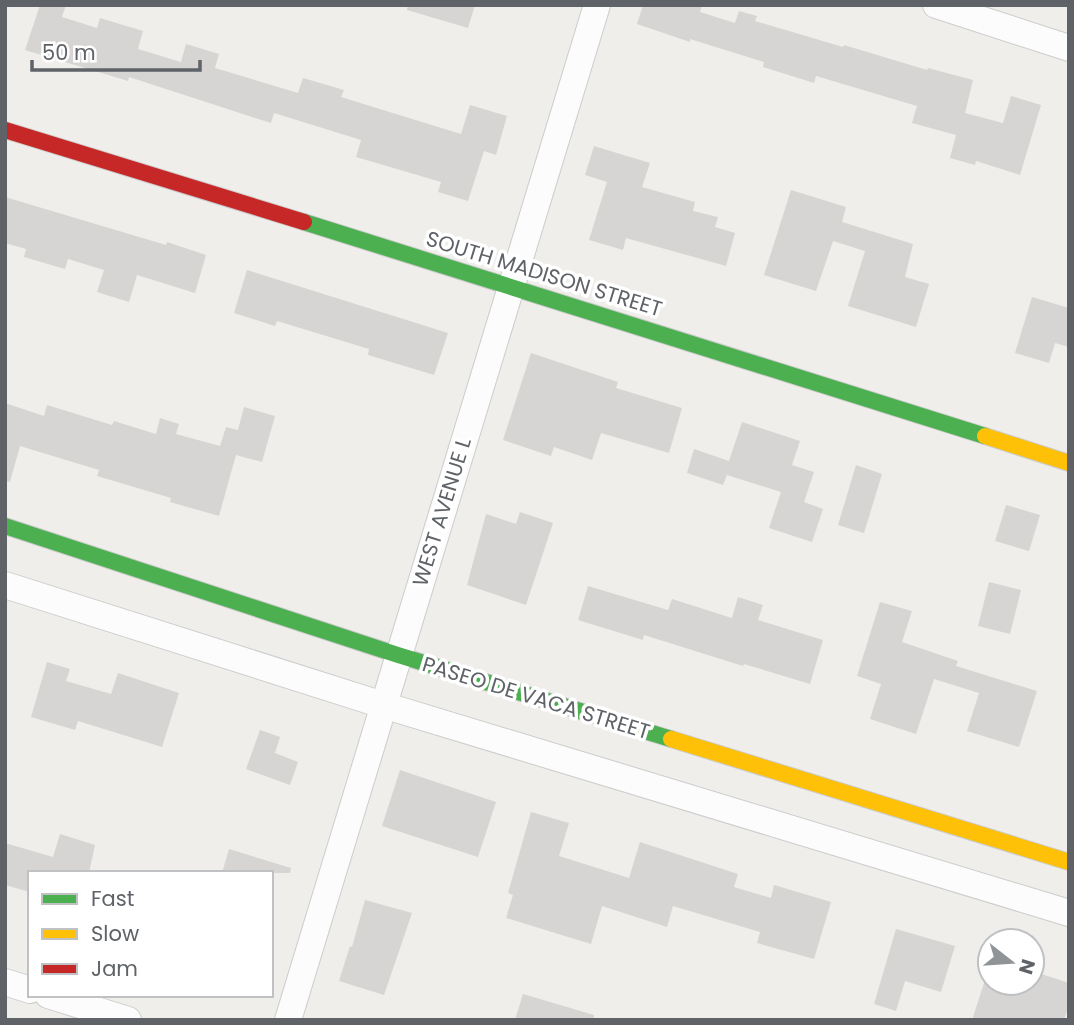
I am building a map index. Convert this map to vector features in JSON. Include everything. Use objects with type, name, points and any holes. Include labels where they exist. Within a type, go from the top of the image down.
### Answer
[{"type":"street","name":"WEST AVENUE L","points":[[288,1020],[597,5]]},
{"type":"street","points":[[936,5],[1069,48]]},
{"type":"street","name":"SOUTH MADISON STREET","points":[[5,130],[511,285],[1069,463]]},
{"type":"street","name":"PASEO DE VACA STREET","points":[[5,526],[398,655],[1069,862]]},
{"type":"street","points":[[5,585],[383,705],[1069,912]]},
{"type":"street","points":[[5,982],[28,989]]},
{"type":"street","points":[[54,997],[128,1020]]},
{"type":"building","points":[[40,5],[66,5],[62,17],[97,28],[100,18],[143,31],[138,49],[181,62],[186,44],[219,54],[215,68],[298,93],[303,78],[344,90],[341,97],[461,134],[470,105],[507,116],[496,155],[484,151],[468,201],[438,192],[441,182],[356,157],[361,140],[274,113],[271,123],[129,77],[128,81],[25,50]]},
{"type":"building","points":[[408,5],[475,5],[468,28],[407,10]]},
{"type":"building","points":[[643,5],[702,5],[700,12],[735,23],[739,11],[757,16],[755,21],[843,47],[844,45],[927,70],[928,68],[973,80],[965,113],[1003,123],[1011,96],[1041,105],[1020,175],[976,161],[975,165],[950,158],[956,135],[912,123],[917,106],[816,76],[814,83],[763,67],[764,62],[637,24]]},
{"type":"building","points":[[594,146],[650,163],[642,187],[695,202],[693,211],[718,217],[715,227],[735,233],[726,266],[626,238],[623,250],[589,240],[607,182],[585,175]]},
{"type":"building","points":[[791,190],[846,207],[842,222],[913,244],[905,277],[929,284],[916,327],[848,306],[865,251],[833,241],[816,291],[764,275]]},
{"type":"building","points":[[5,197],[206,255],[195,293],[137,275],[129,302],[97,292],[104,270],[68,259],[65,269],[24,257],[26,249],[5,243]]},
{"type":"building","points":[[247,270],[448,333],[434,375],[368,355],[369,349],[277,321],[275,326],[234,313]]},
{"type":"building","points":[[1032,297],[1069,308],[1069,347],[1055,343],[1049,363],[1015,353]]},
{"type":"building","points":[[531,353],[618,382],[616,388],[682,408],[669,453],[601,433],[592,460],[554,447],[551,456],[503,440]]},
{"type":"building","points":[[5,403],[44,416],[47,405],[112,425],[114,421],[156,434],[160,418],[179,424],[176,434],[220,446],[226,427],[238,430],[244,407],[275,416],[262,462],[236,455],[219,516],[170,502],[171,498],[97,476],[99,470],[20,446],[10,482],[5,481]]},
{"type":"building","points":[[742,422],[800,441],[792,465],[814,472],[804,502],[823,509],[812,542],[769,528],[781,492],[727,475],[723,485],[687,473],[694,449],[729,461]]},
{"type":"building","points":[[856,465],[882,474],[864,533],[838,525]]},
{"type":"building","points":[[1006,505],[1040,515],[1029,551],[995,541]]},
{"type":"building","points":[[520,512],[553,523],[526,605],[467,585],[486,514],[516,524]]},
{"type":"building","points":[[989,582],[1021,590],[1010,634],[978,626]]},
{"type":"building","points":[[588,586],[668,610],[672,599],[732,618],[738,597],[763,605],[758,620],[823,640],[810,684],[644,635],[643,640],[578,620]]},
{"type":"building","points":[[880,602],[912,611],[902,642],[958,661],[956,666],[1037,691],[1019,747],[967,731],[979,693],[934,679],[916,734],[870,719],[881,684],[857,676]]},
{"type":"building","points":[[47,662],[70,669],[66,681],[111,694],[118,673],[179,693],[162,747],[78,721],[75,730],[31,717]]},
{"type":"building","points":[[260,730],[280,737],[275,753],[298,762],[290,785],[246,769]]},
{"type":"building","points":[[400,770],[496,802],[478,857],[382,826]]},
{"type":"building","points":[[531,812],[569,823],[559,856],[629,878],[640,842],[738,874],[734,887],[771,898],[774,885],[831,902],[814,959],[757,943],[760,932],[673,906],[667,927],[602,906],[591,944],[506,918],[513,895],[508,893]]},
{"type":"building","points":[[60,834],[95,845],[89,871],[28,871],[28,891],[5,885],[5,843],[53,857]]},
{"type":"building","points":[[229,849],[291,868],[290,873],[223,871]]},
{"type":"building","points":[[365,900],[412,913],[384,995],[339,981]]},
{"type":"building","points":[[896,929],[955,946],[941,992],[905,981],[896,1011],[874,1004]]},
{"type":"building","points":[[1046,976],[1069,983],[1069,1005],[1064,1020],[972,1020],[979,997],[1046,997]]},
{"type":"building","points":[[523,994],[594,1015],[594,1020],[515,1020]]},
{"type":"traffic: fast","points":[[304,222],[985,436]]},
{"type":"traffic: fast","points":[[5,526],[398,655],[671,739]]},
{"type":"traffic: slow","points":[[985,436],[1069,463]]},
{"type":"traffic: slow","points":[[671,739],[1069,862]]},
{"type":"traffic: jam","points":[[5,130],[304,222]]}]
